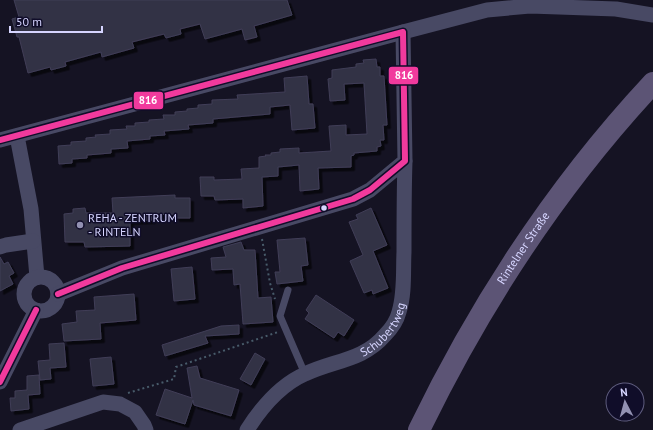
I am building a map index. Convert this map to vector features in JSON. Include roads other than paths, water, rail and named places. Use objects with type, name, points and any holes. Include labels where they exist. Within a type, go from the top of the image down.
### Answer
[{"type":"main road","name":"Rintelner Straße","points":[[419,430],[458,353],[492,295],[523,247],[561,193],[587,160],[653,83]]},
{"type":"street","points":[[0,140],[487,10],[530,6],[616,9],[653,15]]},
{"type":"street","name":"Schubertweg","points":[[247,430],[274,395],[305,374],[356,356],[377,345],[390,329],[399,312],[403,290],[405,161],[403,32]]},
{"type":"street","points":[[17,136],[31,209],[37,277]]},
{"type":"street","points":[[58,294],[122,268],[353,199],[370,190],[405,161]]},
{"type":"street","points":[[0,247],[33,241]]},
{"type":"street","points":[[37,277],[46,278],[52,282],[57,288],[58,294],[57,300],[49,309],[44,311],[36,310],[28,306],[24,299],[24,290],[27,283],[31,279],[37,277]]},
{"type":"street","points":[[0,382],[36,310]]},
{"type":"street","points":[[20,430],[103,402],[120,404],[134,412],[146,430]]},
{"type":"lane","points":[[288,290],[280,316],[305,374]]},
{"type":"place","name":"REHA - ZENTRUM - RINTELN","points":[[80,225]]}]
